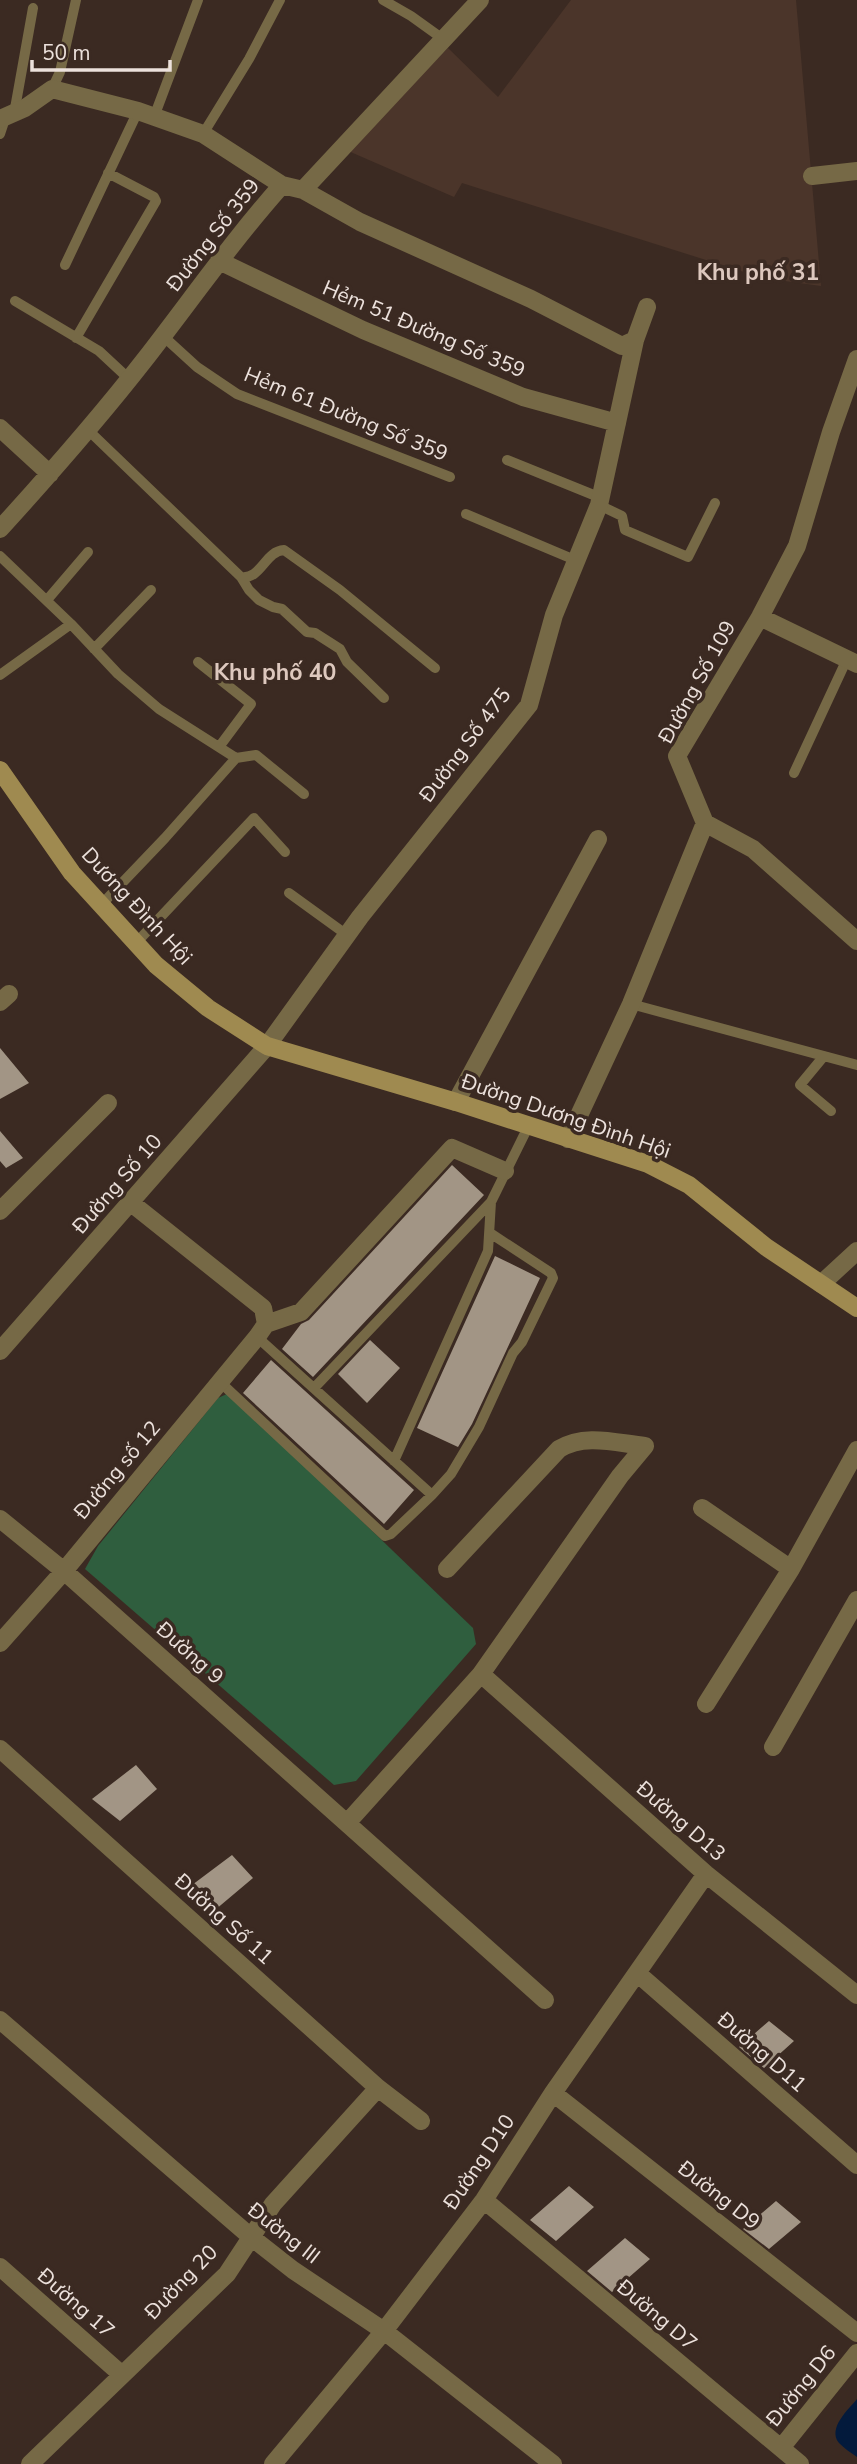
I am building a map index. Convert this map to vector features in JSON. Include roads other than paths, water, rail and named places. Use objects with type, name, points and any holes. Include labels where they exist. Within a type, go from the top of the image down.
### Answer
[{"type":"street","points":[[303,190],[480,0]]},
{"type":"street","points":[[5,121],[52,89],[146,114],[203,134],[282,185]]},
{"type":"street","points":[[812,176],[857,171]]},
{"type":"street","name":"Đường Số 359","points":[[0,530],[87,429],[163,336],[249,222],[282,185],[303,190],[360,222],[531,299],[622,346],[635,340]]},
{"type":"street","name":"Hẻm 51 Đường Số 359","points":[[219,261],[363,330],[523,397],[617,423]]},
{"type":"street","name":"Đường Số 475","points":[[267,1046],[347,935],[528,705],[554,615],[600,501],[635,340],[647,307]]},
{"type":"street","name":"Đường Số 109","points":[[705,823],[677,756],[760,617],[797,546],[831,432],[857,359]]},
{"type":"street","points":[[0,428],[50,474]]},
{"type":"street","points":[[760,617],[852,662]]},
{"type":"street","name":"Dương Đình Hội","points":[[0,769],[72,873],[156,965],[208,1008],[267,1046]]},
{"type":"street","points":[[568,1139],[631,1004],[705,823],[753,849],[857,941]]},
{"type":"street","points":[[456,1102],[598,839]]},
{"type":"street","name":"Đường Dương Đình Hội","points":[[267,1046],[456,1102],[648,1164],[689,1185],[766,1247],[857,1308]]},
{"type":"street","name":"Đường Số 10","points":[[0,1351],[267,1046]]},
{"type":"street","points":[[0,1211],[108,1103]]},
{"type":"street","points":[[130,1202],[263,1308],[262,1330],[301,1312],[452,1149],[505,1171]]},
{"type":"street","points":[[821,1284],[857,1251]]},
{"type":"street","name":"Đường số 12","points":[[0,1643],[64,1571],[262,1330]]},
{"type":"street","points":[[347,1823],[481,1674],[620,1476],[645,1446],[589,1439],[569,1443],[559,1449],[447,1569]]},
{"type":"street","points":[[706,1704],[791,1569],[857,1450]]},
{"type":"street","points":[[702,1508],[791,1569]]},
{"type":"street","name":"Đường 9","points":[[0,1519],[64,1571],[545,2000]]},
{"type":"street","points":[[773,1747],[857,1600]]},
{"type":"street","name":"Đường D13","points":[[481,1674],[706,1874],[854,1987]]},
{"type":"street","name":"Đường Số 11","points":[[0,1749],[379,2088],[421,2120]]},
{"type":"street","name":"Đường D10","points":[[278,2463],[484,2200],[553,2092],[706,1874]]},
{"type":"street","name":"Đường D11","points":[[637,1973],[857,2165]]},
{"type":"street","name":"Đường III","points":[[0,2020],[251,2238],[293,2270],[384,2331],[554,2464]]},
{"type":"street","name":"Đường 20","points":[[30,2464],[226,2274],[273,2204],[379,2088]]},
{"type":"street","name":"Đường D9","points":[[553,2092],[857,2333]]},
{"type":"street","name":"Đường D7","points":[[484,2200],[800,2464]]},
{"type":"street","name":"Đường 17","points":[[0,2267],[121,2374]]},
{"type":"street","name":"Đường D6","points":[[781,2448],[857,2353]]},
{"type":"lane","points":[[52,89],[61,72],[76,0]]},
{"type":"lane","points":[[65,265],[108,173],[146,114],[198,0]]},
{"type":"lane","points":[[203,134],[249,59],[280,0]]},
{"type":"lane","points":[[383,0],[443,39]]},
{"type":"lane","points":[[5,121],[33,8]]},
{"type":"lane","points":[[76,338],[156,201],[155,197],[108,173]]},
{"type":"lane","points":[[15,301],[99,351],[128,378]]},
{"type":"lane","name":"Hẻm 61 Đường Số 359","points":[[163,336],[197,367],[237,394],[450,477]]},
{"type":"lane","points":[[87,429],[242,577],[259,600],[282,609],[307,632],[315,633],[340,649],[347,662],[384,698]]},
{"type":"lane","points":[[507,460],[600,501],[622,516],[625,530],[688,557],[715,503]]},
{"type":"lane","points":[[466,514],[575,560]]},
{"type":"lane","points":[[242,577],[253,576],[276,551],[284,550],[340,590],[435,668]]},
{"type":"lane","points":[[47,600],[88,552]]},
{"type":"lane","points":[[0,556],[47,600],[118,674],[159,709],[236,758]]},
{"type":"lane","points":[[94,649],[151,590]]},
{"type":"lane","points":[[0,675],[71,624]]},
{"type":"lane","points":[[198,662],[251,704],[219,747]]},
{"type":"lane","points":[[794,773],[852,662]]},
{"type":"lane","points":[[101,905],[236,758],[256,755],[304,794]]},
{"type":"lane","points":[[136,943],[254,818],[285,852]]},
{"type":"lane","points":[[289,893],[347,935]]},
{"type":"lane","points":[[631,1004],[857,1066]]},
{"type":"lane","points":[[824,1056],[800,1085],[831,1111]]},
{"type":"lane","points":[[315,1387],[491,1202],[528,1127]]},
{"type":"lane","points":[[394,1461],[488,1251],[491,1202]]},
{"type":"lane","points":[[220,1382],[385,1536],[391,1534],[451,1474],[479,1427],[513,1353],[522,1342],[553,1278],[551,1272],[490,1233]]},
{"type":"lane","points":[[262,1330],[315,1387],[432,1495]]},
{"type":"water","points":[[857,2399],[857,2457],[839,2443],[836,2431],[837,2425]]},
{"type":"district","name":"Khu phố 31","points":[[758,272]]},
{"type":"district","name":"Khu phố 40","points":[[275,672]]}]
